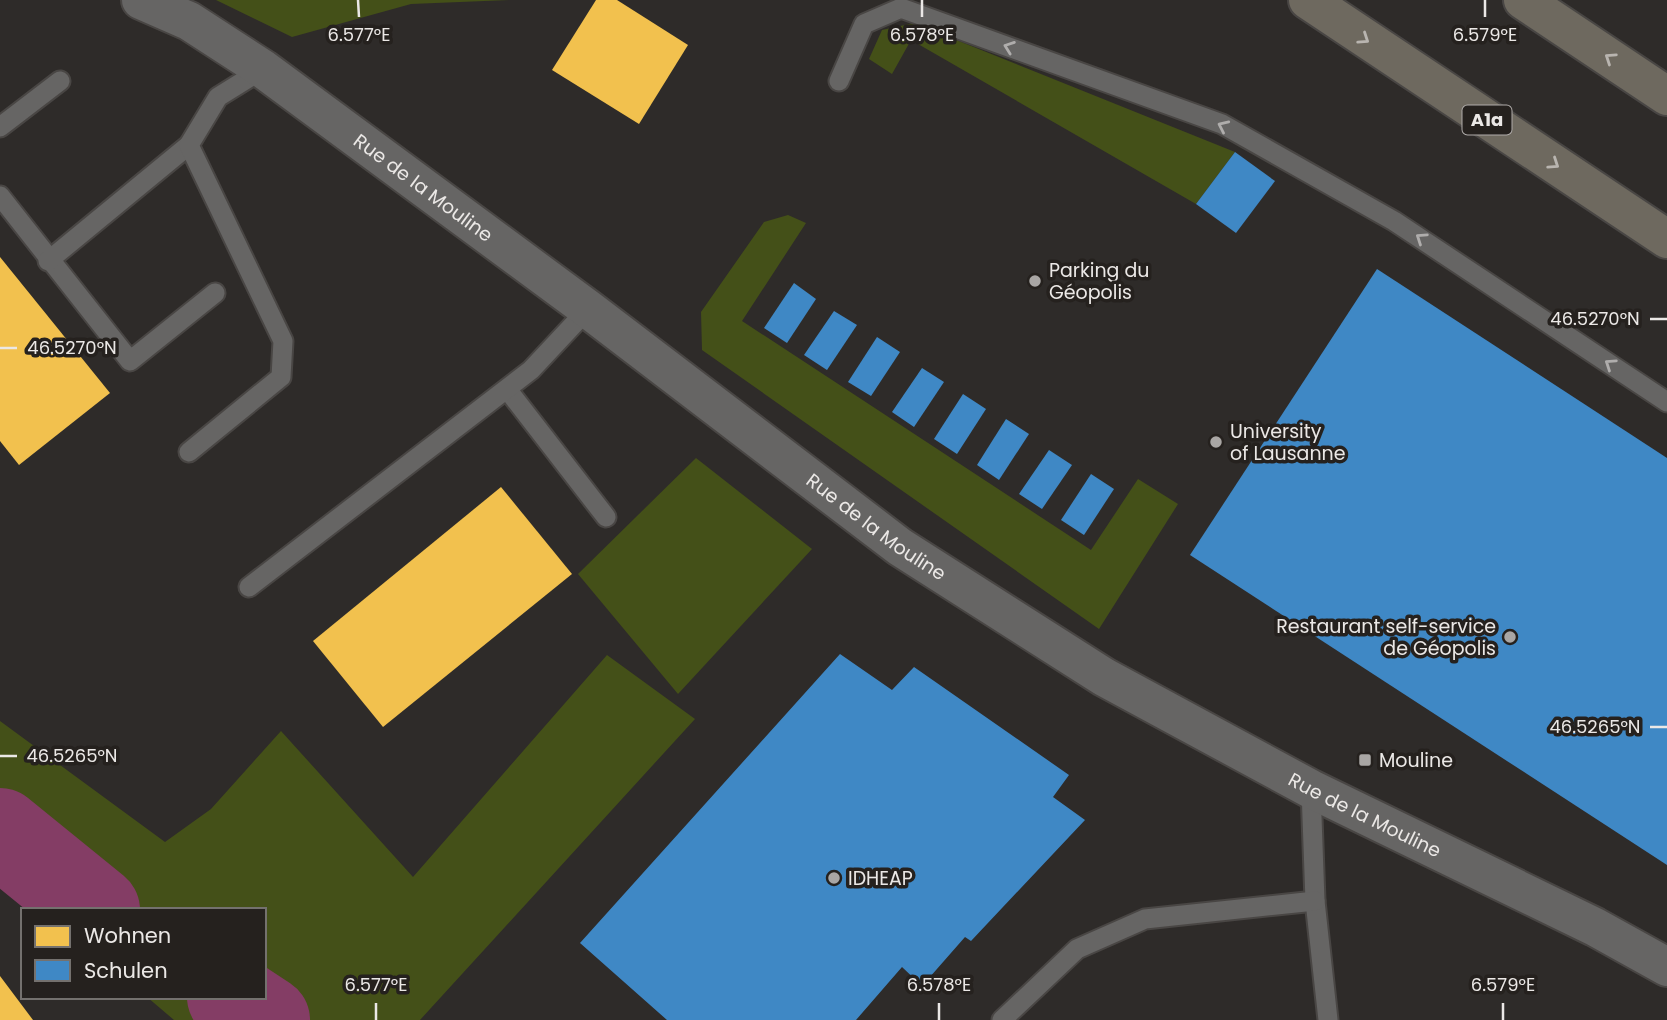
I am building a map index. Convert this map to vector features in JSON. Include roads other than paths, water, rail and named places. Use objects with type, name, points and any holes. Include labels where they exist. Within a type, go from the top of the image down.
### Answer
[{"type":"highway","name":"A1a","points":[[1308,0],[1667,239]]},
{"type":"highway","points":[[1523,0],[1667,96]]},
{"type":"street","name":"Rue de la Mouline","points":[[141,0],[189,21],[263,69],[589,309],[900,547],[1104,677],[1311,789],[1595,927],[1667,967]]},
{"type":"lane","points":[[839,81],[864,24],[901,8],[1222,124],[1394,221],[1667,402]]},
{"type":"lane","points":[[48,261],[189,145],[218,97],[263,69]]},
{"type":"lane","points":[[0,127],[60,81]]},
{"type":"lane","points":[[189,145],[282,341],[281,377],[189,452]]},
{"type":"lane","points":[[0,196],[48,261],[130,361],[215,293]]},
{"type":"lane","points":[[248,587],[531,370],[589,309]]},
{"type":"lane","points":[[507,389],[606,517]]},
{"type":"lane","points":[[1311,789],[1315,901],[1328,1020]]},
{"type":"lane","points":[[1002,1020],[1077,949],[1145,919],[1315,901]]},
{"type":"waterway","points":[[0,832],[94,908]]},
{"type":"waterway","points":[[234,999],[266,1020]]},
{"type":"place","name":"Parking du Géopolis","points":[[1035,281]]},
{"type":"place","name":"University of Lausanne","points":[[1216,442]]},
{"type":"place","name":"Restaurant self-service de Géopolis","points":[[1510,637]]},
{"type":"place","name":"Mouline","points":[[1365,760]]},
{"type":"place","name":"IDHEAP","points":[[834,878]]}]
